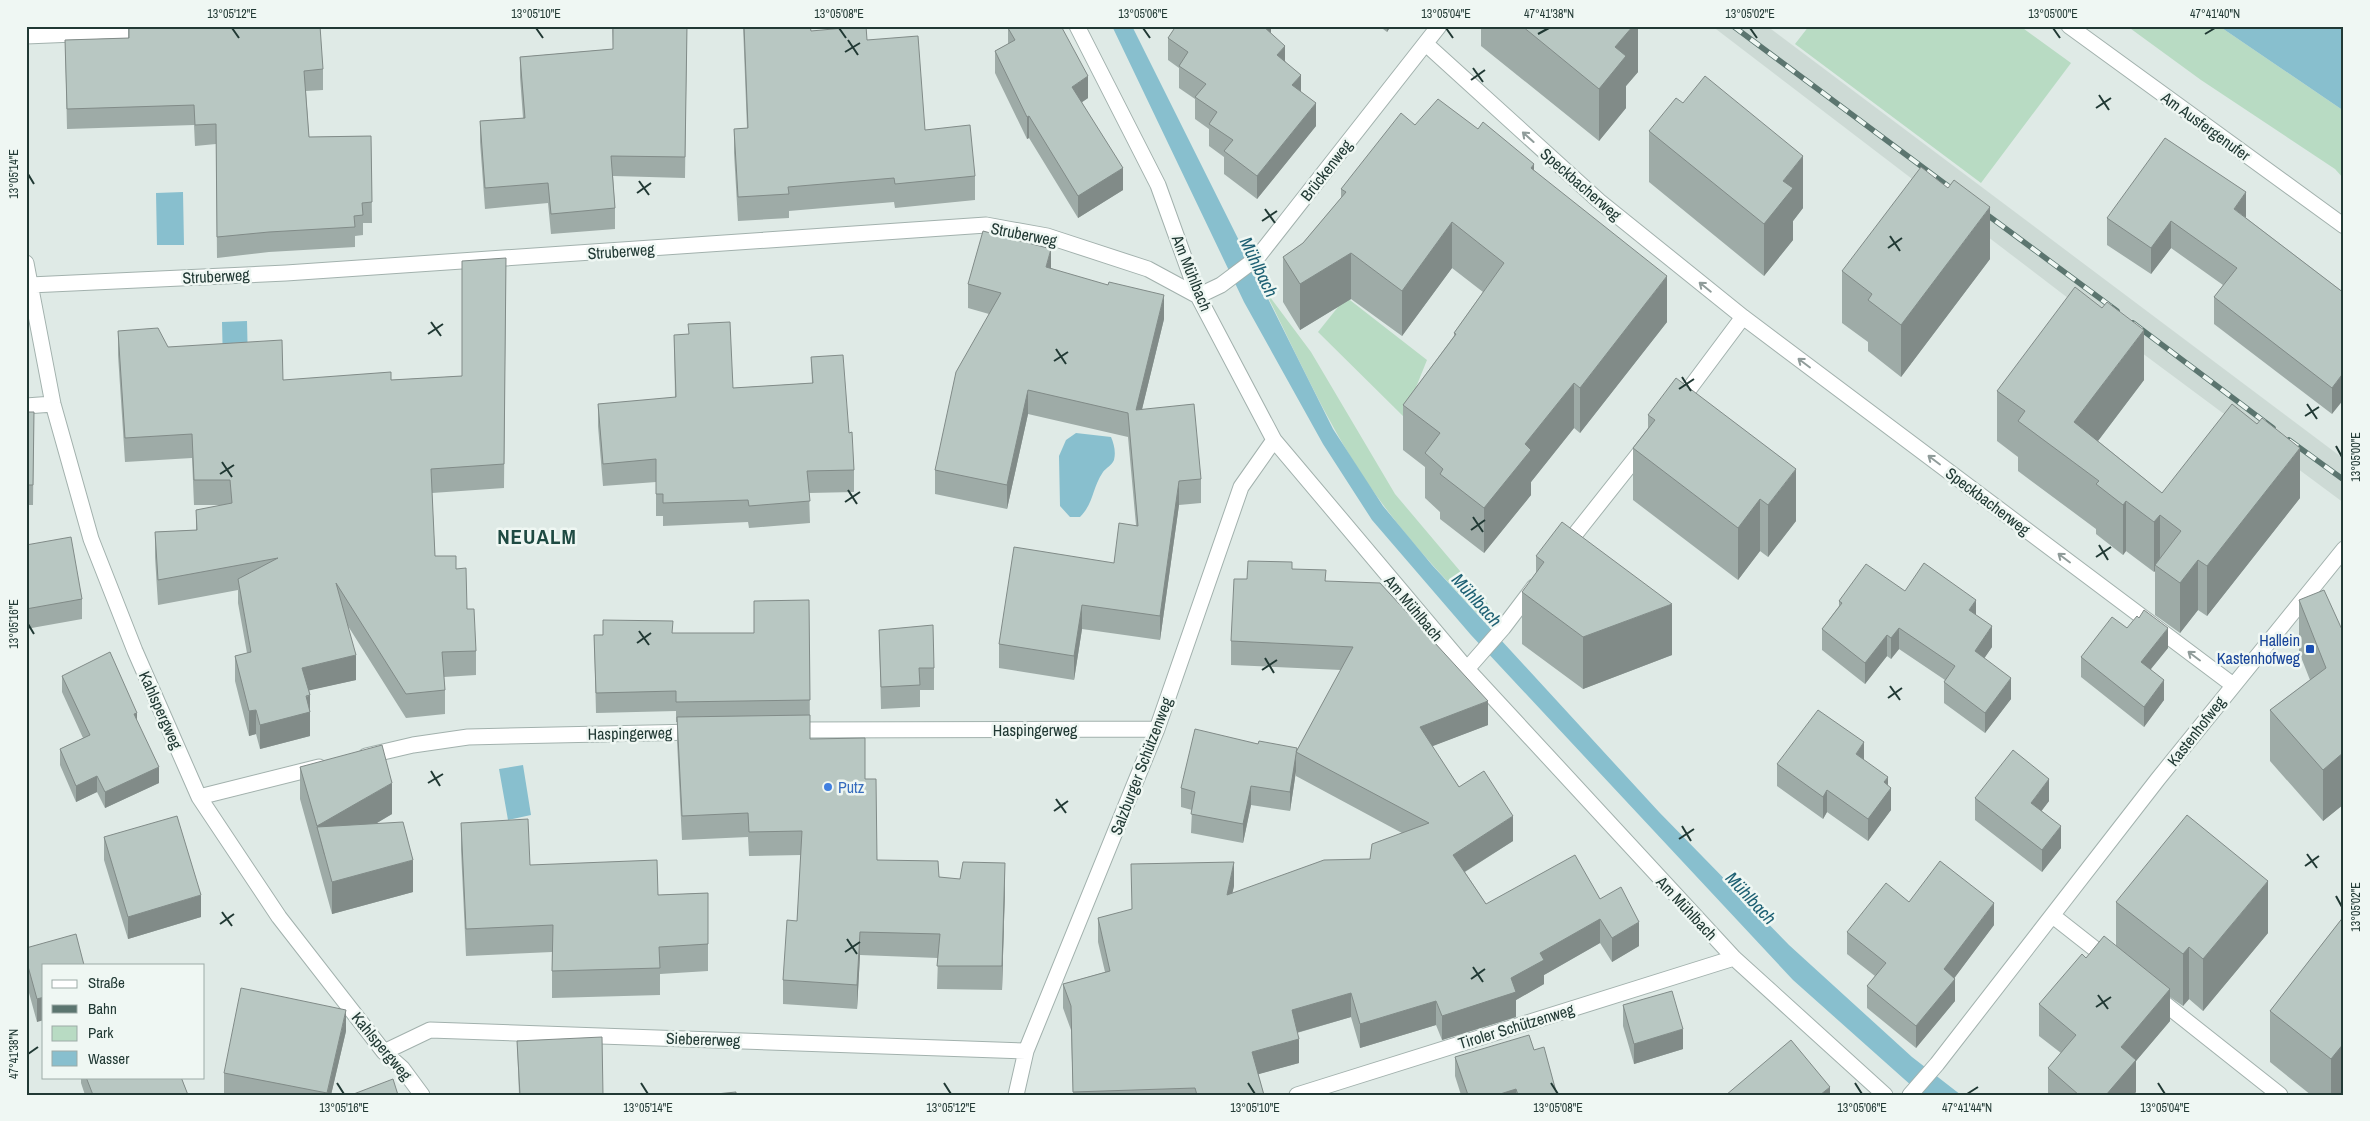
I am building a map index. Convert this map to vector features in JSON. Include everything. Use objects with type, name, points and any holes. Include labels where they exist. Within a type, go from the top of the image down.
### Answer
[{"type":"street","name":"Am Mühlbach","points":[[1077,26],[1158,185],[1198,296],[1274,440],[1466,669],[1734,958],[1885,1095]]},
{"type":"street","name":"Brückenweg","points":[[1198,296],[1221,285],[1257,258],[1439,26]]},
{"type":"street","name":"Am Ausfergenufer","points":[[2069,26],[2344,226]]},
{"type":"street","points":[[26,36],[166,30]]},
{"type":"street","name":"Speckbacherweg","points":[[1426,44],[1599,202],[1743,317],[2232,685]]},
{"type":"street","name":"Struberweg","points":[[30,285],[286,273],[986,225],[1047,236],[1148,269],[1198,296]]},
{"type":"street","name":"Kahlspergweg","points":[[26,263],[53,404],[91,539],[135,651],[200,797],[279,917],[384,1052],[402,1068],[422,1095]]},
{"type":"street","points":[[1670,414],[1743,317]]},
{"type":"street","points":[[26,406],[53,404]]},
{"type":"street","points":[[1556,559],[1652,437]]},
{"type":"street","name":"Salzburger Schützenweg","points":[[1016,1095],[1026,1051],[1157,729],[1242,487],[1274,440]]},
{"type":"street","name":"Kastenhofweg","points":[[1912,1092],[1937,1064],[2232,685],[2343,554]]},
{"type":"street","points":[[1466,669],[1503,628],[1544,574]]},
{"type":"street","name":"Haspingerweg","points":[[776,730],[1157,729]]},
{"type":"street","name":"Haspingerweg","points":[[354,758],[413,745],[468,737],[707,731]]},
{"type":"street","points":[[200,797],[337,762]]},
{"type":"street","points":[[2053,916],[2124,972]]},
{"type":"street","name":"Tiroler Schützenweg","points":[[1297,1095],[1734,958]]},
{"type":"street","points":[[2139,984],[2280,1095]]},
{"type":"street","name":"Siebererweg","points":[[384,1052],[430,1030],[1026,1051]]},
{"type":"shaded area","points":[[1712,26],[1767,26],[2344,459],[2344,503],[2064,295]]},
{"type":"green space","points":[[1809,26],[2020,26],[2071,63],[1981,183],[1795,44]]},
{"type":"green space","points":[[2127,26],[2219,26],[2344,111],[2344,179],[2335,169],[2201,80]]},
{"type":"green space","points":[[1264,289],[1311,352],[1395,494],[1498,616],[1487,624],[1408,537],[1366,481],[1349,455],[1319,400]]},
{"type":"green space","points":[[1346,297],[1427,360],[1404,417],[1318,332]]},
{"type":"water","points":[[1112,26],[1132,26],[1333,429],[1383,506],[1432,565],[1659,812],[1789,945],[1912,1057],[1961,1095],[1922,1095],[1793,980],[1471,635],[1372,520],[1323,444],[1244,302]]},
{"type":"water","points":[[2219,26],[2344,26],[2344,111]]},
{"type":"water","points":[[183,192],[184,245],[157,245],[156,193]]},
{"type":"water","points":[[247,321],[248,365],[223,365],[222,322]]},
{"type":"water","points":[[1076,433],[1111,437],[1115,454],[1113,462],[1099,478],[1085,512],[1080,517],[1070,517],[1060,506],[1059,456],[1066,440]]},
{"type":"water","points":[[523,765],[531,815],[508,820],[499,769]]},
{"type":"building","points":[[129,26],[320,26],[323,69],[304,71],[309,137],[371,136],[372,202],[362,203],[363,215],[354,216],[355,227],[217,237],[216,124],[195,125],[194,105],[67,109],[65,40],[129,38]]},
{"type":"building","points":[[613,26],[687,26],[685,157],[611,156],[615,208],[551,214],[548,183],[485,188],[480,121],[525,118],[520,57],[613,49]]},
{"type":"building","points":[[744,26],[810,26],[811,31],[866,26],[867,40],[918,36],[925,130],[970,125],[975,176],[895,184],[894,178],[788,187],[789,194],[738,197],[734,129],[748,128]]},
{"type":"building","points":[[1011,26],[1061,26],[1088,76],[1072,87],[1123,168],[1078,196],[1029,116],[1027,117],[995,51],[1015,40],[1008,28]]},
{"type":"building","points":[[1176,26],[1263,26],[1285,46],[1277,55],[1301,75],[1292,85],[1316,103],[1257,176],[1224,151],[1233,140],[1209,124],[1217,112],[1195,97],[1206,84],[1179,66],[1188,52],[1168,38]]},
{"type":"building","points":[[1522,26],[1633,26],[1615,47],[1626,56],[1599,89]]},
{"type":"building","points":[[1705,76],[1803,156],[1783,181],[1793,188],[1764,224],[1649,131],[1676,98],[1683,103]]},
{"type":"building","points":[[1438,99],[1478,129],[1483,122],[1534,164],[1531,168],[1667,276],[1580,388],[1574,383],[1525,444],[1531,450],[1484,508],[1440,474],[1443,469],[1425,453],[1440,433],[1403,405],[1456,334],[1454,333],[1504,263],[1452,222],[1402,291],[1351,253],[1300,284],[1283,257],[1303,243],[1346,192],[1341,189],[1401,113],[1415,125]]},
{"type":"building","points":[[2165,138],[2246,192],[2234,209],[2344,293],[2344,372],[2332,388],[2214,297],[2237,268],[2171,221],[2151,248],[2107,218]]},
{"type":"building","points":[[1921,167],[1948,188],[1954,180],[1990,207],[1901,325],[1868,300],[1872,294],[1842,271]]},
{"type":"building","points":[[983,231],[1051,249],[1046,267],[1108,285],[1109,282],[1164,295],[1136,410],[1194,404],[1201,479],[1179,481],[1160,616],[1082,605],[1074,656],[999,644],[1014,547],[1114,563],[1119,523],[1138,526],[1128,413],[1028,390],[1007,485],[935,470],[956,372],[1001,293],[968,284]]},
{"type":"building","points":[[506,258],[504,464],[431,469],[435,556],[456,556],[456,569],[466,568],[467,609],[474,609],[476,651],[442,652],[445,690],[406,694],[336,583],[356,655],[302,668],[310,695],[306,696],[310,712],[260,725],[256,710],[249,711],[235,656],[251,652],[238,579],[278,558],[158,580],[155,532],[197,530],[196,510],[232,503],[230,480],[194,480],[192,434],[125,438],[118,331],[158,328],[168,347],[282,340],[283,380],[391,372],[391,380],[462,376],[462,261]]},
{"type":"building","points":[[2075,287],[2102,308],[2107,302],[2144,330],[2074,422],[2162,493],[2232,404],[2257,424],[2262,418],[2300,448],[2207,566],[2198,560],[2180,583],[2155,565],[2181,531],[2160,515],[2154,522],[2126,501],[2123,505],[2096,484],[2099,481],[2018,421],[2025,411],[1997,391]]},
{"type":"building","points":[[730,322],[733,388],[813,383],[811,357],[843,355],[849,433],[852,432],[854,470],[807,471],[810,501],[749,506],[748,500],[663,503],[663,494],[656,494],[656,459],[603,464],[598,404],[676,397],[674,335],[689,334],[688,324]]},
{"type":"building","points":[[1676,378],[1796,469],[1768,505],[1760,499],[1738,528],[1633,448],[1655,420],[1648,415]]},
{"type":"building","points":[[26,412],[34,412],[33,485],[26,485]]},
{"type":"building","points":[[1562,522],[1672,604],[1583,637],[1522,592],[1544,562],[1536,556]]},
{"type":"building","points":[[71,537],[82,599],[26,609],[26,545]]},
{"type":"building","points":[[1248,561],[1292,562],[1292,569],[1326,570],[1325,581],[1380,583],[1488,701],[1420,727],[1459,787],[1484,771],[1513,816],[1453,855],[1486,904],[1575,855],[1600,899],[1621,887],[1639,922],[1612,938],[1600,919],[1540,953],[1544,960],[1511,978],[1516,992],[1442,1016],[1436,1001],[1360,1024],[1351,993],[1292,1010],[1299,1039],[1252,1052],[1264,1095],[1197,1095],[1195,1088],[1073,1092],[1071,1006],[1063,984],[1110,971],[1098,918],[1132,909],[1131,864],[1234,862],[1227,895],[1324,860],[1370,859],[1372,844],[1429,823],[1296,752],[1353,647],[1231,641],[1234,579],[1247,579]]},
{"type":"building","points":[[1924,563],[1976,600],[1969,610],[1992,626],[1975,651],[2011,678],[1985,713],[1944,682],[1955,666],[1899,628],[1891,638],[1887,635],[1865,663],[1822,629],[1842,603],[1839,601],[1866,564],[1905,591]]},
{"type":"building","points":[[2324,590],[2344,634],[2344,752],[2323,770],[2270,710],[2326,668],[2299,600]]},
{"type":"building","points":[[809,600],[810,700],[676,702],[676,691],[596,693],[594,635],[603,635],[603,620],[673,621],[672,633],[754,633],[754,601]]},
{"type":"building","points":[[2144,610],[2168,628],[2141,662],[2164,680],[2144,707],[2081,657],[2112,617],[2127,628],[2137,616],[2139,618]]},
{"type":"building","points":[[933,625],[934,668],[919,668],[920,685],[881,687],[879,630]]},
{"type":"building","points":[[110,652],[137,713],[134,714],[159,767],[105,792],[97,776],[76,786],[60,749],[90,735],[62,676]]},
{"type":"building","points":[[1818,710],[1864,742],[1856,754],[1888,777],[1884,782],[1891,788],[1868,819],[1827,790],[1823,797],[1777,764]]},
{"type":"building","points":[[810,715],[810,739],[865,738],[865,779],[876,779],[877,860],[938,861],[939,877],[960,879],[963,862],[1005,863],[1002,966],[937,966],[940,934],[860,932],[857,985],[783,980],[787,920],[797,921],[802,831],[749,832],[748,813],[682,816],[677,717]]},
{"type":"building","points":[[1195,729],[1258,744],[1259,741],[1297,748],[1290,792],[1251,786],[1243,824],[1191,814],[1195,792],[1181,788]]},
{"type":"building","points":[[382,745],[392,783],[317,826],[300,767]]},
{"type":"building","points":[[2013,750],[2049,779],[2031,803],[2061,826],[2042,850],[1975,798]]},
{"type":"building","points":[[2187,815],[2268,881],[2203,959],[2189,947],[2183,954],[2116,902]]},
{"type":"building","points":[[177,816],[201,895],[128,917],[104,837]]},
{"type":"building","points":[[528,819],[530,865],[657,860],[658,895],[708,893],[708,944],[659,947],[660,968],[552,971],[553,925],[466,929],[461,823]]},
{"type":"building","points":[[403,822],[413,860],[332,882],[317,827]]},
{"type":"building","points":[[1940,861],[1994,903],[1944,969],[1955,979],[1916,1026],[1867,986],[1886,963],[1847,932],[1886,883],[1909,902]]},
{"type":"building","points":[[2344,916],[2344,1043],[2331,1059],[2270,1011]]},
{"type":"building","points":[[76,934],[84,964],[42,964],[42,998],[37,999],[26,959],[26,948]]},
{"type":"building","points":[[2104,936],[2170,989],[2121,1047],[2136,1060],[2106,1095],[2079,1095],[2048,1068],[2076,1035],[2039,1004],[2082,954],[2086,958]]},
{"type":"building","points":[[241,988],[346,1010],[327,1093],[224,1073]]},
{"type":"building","points":[[1672,991],[1683,1029],[1634,1044],[1623,1005]]},
{"type":"building","points":[[1529,1035],[1534,1050],[1544,1047],[1557,1095],[1518,1095],[1516,1089],[1497,1095],[1468,1095],[1455,1057]]},
{"type":"building","points":[[602,1037],[603,1095],[520,1095],[517,1041]]},
{"type":"building","points":[[1791,1040],[1830,1087],[1820,1095],[1726,1095]]},
{"type":"building","points":[[86,1078],[181,1078],[188,1095],[93,1095]]},
{"type":"building","points":[[393,1079],[398,1095],[351,1095]]},
{"type":"building","points":[[736,1092],[736,1095],[706,1095]]},
{"type":"railway","points":[[1733,26],[1960,195]]},
{"type":"railway","points":[[1978,208],[2117,311]]},
{"type":"railway","points":[[2133,323],[2273,428]]},
{"type":"railway","points":[[2289,440],[2344,480]]},
{"type":"place","name":"Hallein Kastenhofweg","points":[[2310,649]]},
{"type":"place","name":"Putz","points":[[828,787]]},
{"type":"district","name":"NEUALM","points":[[537,536]]},
{"type":"water label","name":"Mühlbach","points":[[1259,267]]},
{"type":"water label","name":"Mühlbach","points":[[1477,600]]},
{"type":"water label","name":"Mühlbach","points":[[1751,898]]}]
